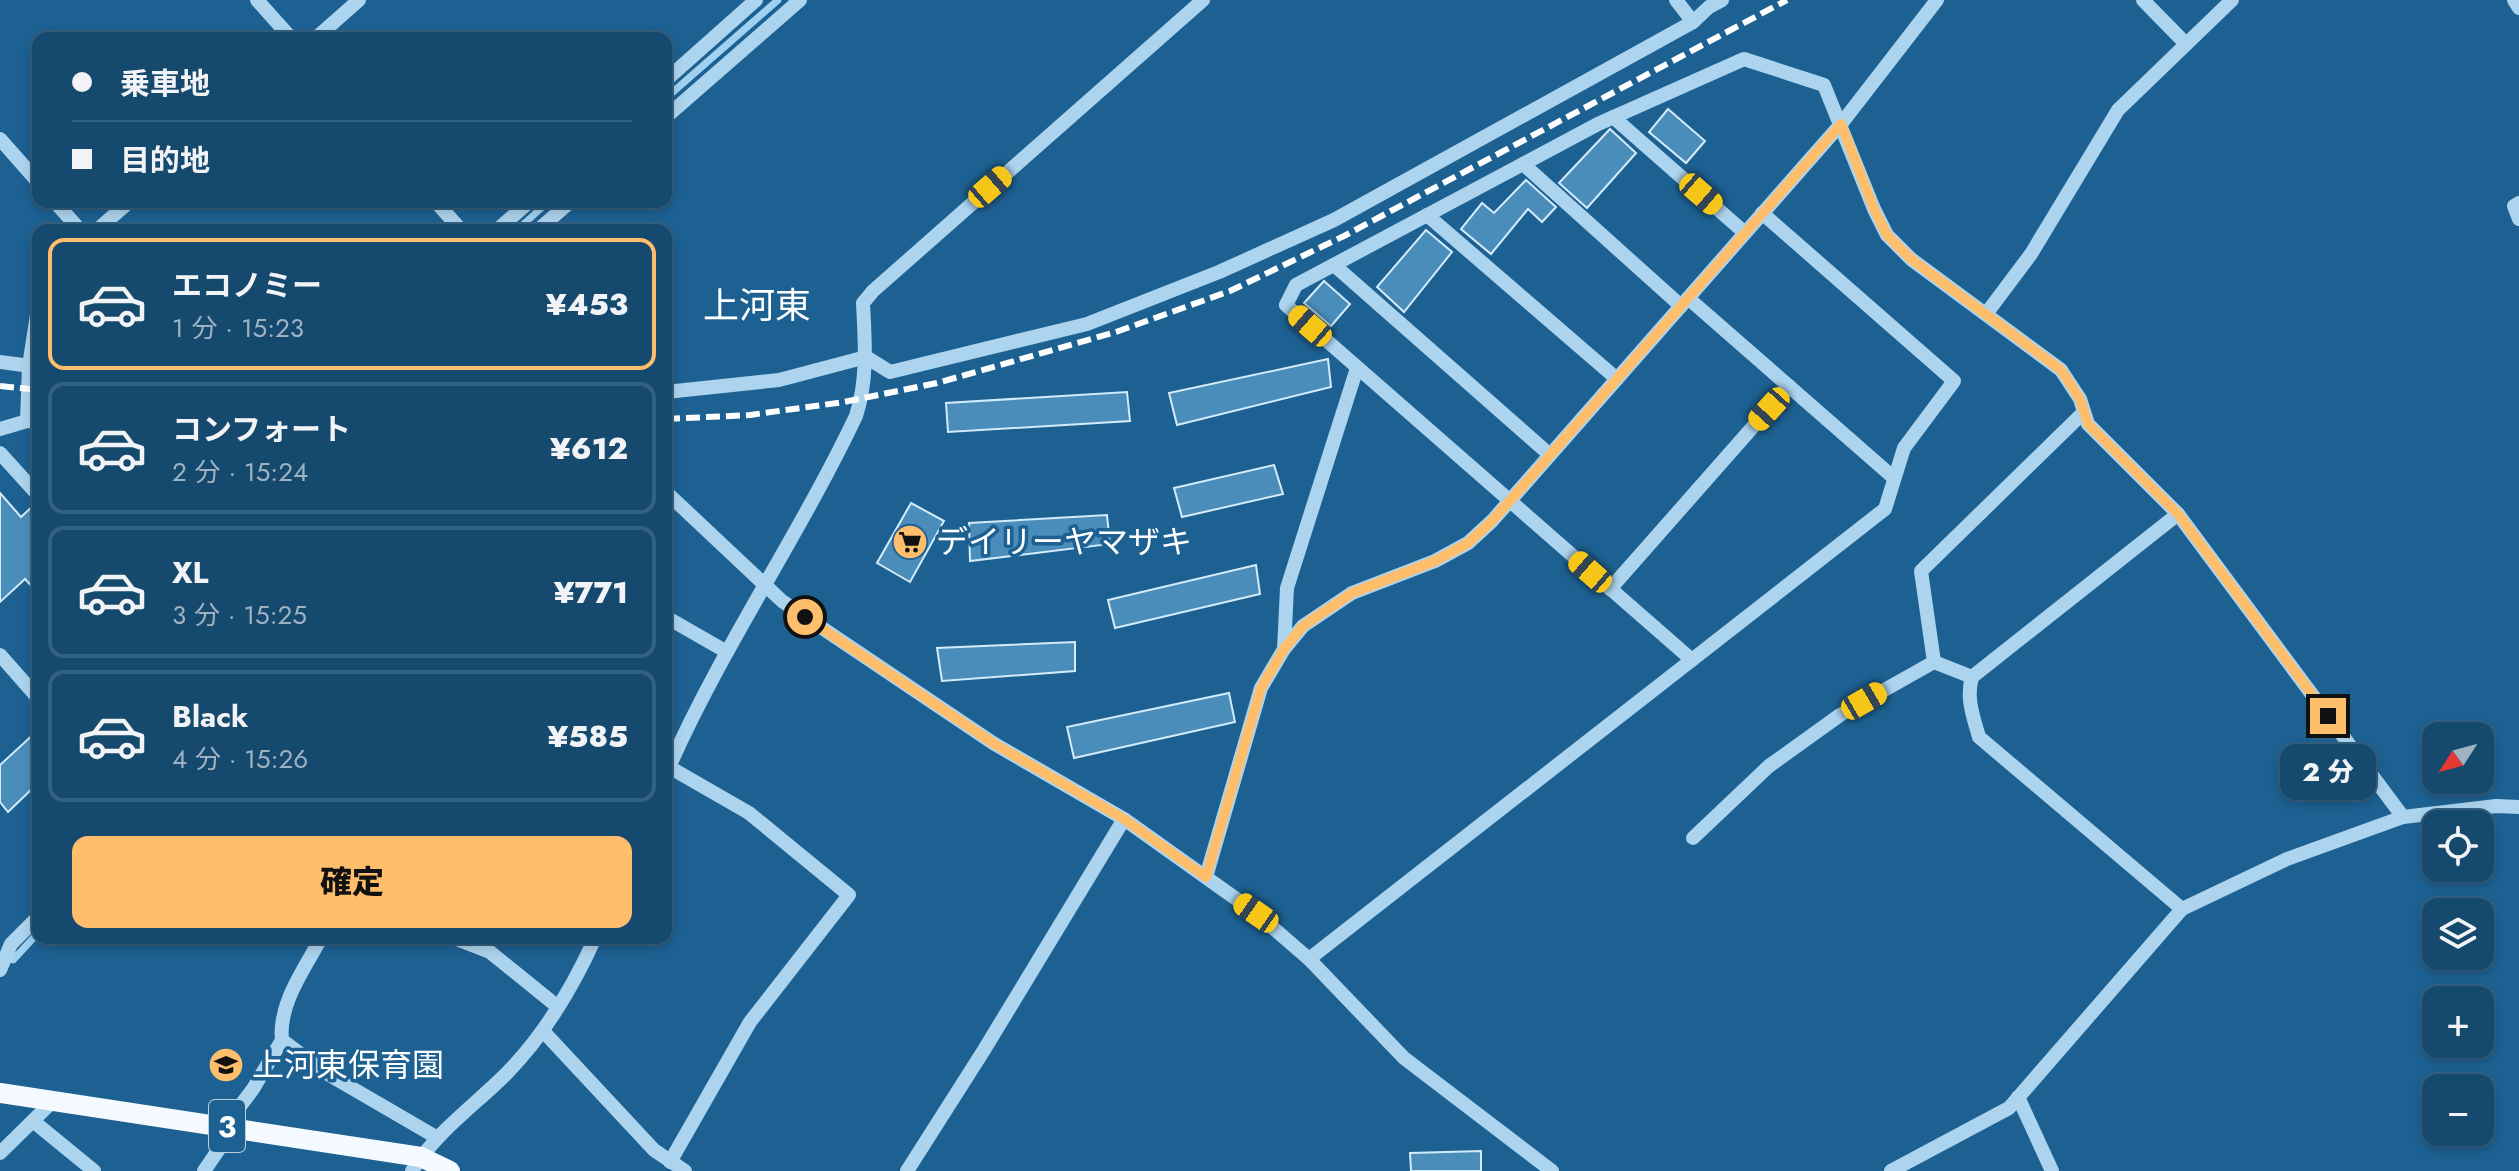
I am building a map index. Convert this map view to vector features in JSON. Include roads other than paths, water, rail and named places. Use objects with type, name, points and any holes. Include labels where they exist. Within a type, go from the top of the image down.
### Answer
[{"type":"main road","name":"3","points":[[0,1093],[230,1126],[450,1171]]},
{"type":"street","points":[[257,0],[286,32]]},
{"type":"street","points":[[323,32],[359,0]]},
{"type":"street","points":[[672,75],[756,0]]},
{"type":"street","points":[[672,112],[800,0]]},
{"type":"street","points":[[672,760],[691,716],[856,416],[862,398],[866,357],[863,303],[1203,0]]},
{"type":"street","points":[[1676,0],[1693,22]]},
{"type":"street","points":[[672,391],[779,380],[866,357],[890,372],[1087,324],[1219,272],[1334,220],[1693,22],[1722,0]]},
{"type":"street","points":[[1206,877],[1261,688],[1284,649],[1303,626],[1352,593],[1435,561],[1468,543],[1509,502],[1841,124],[1937,0]]},
{"type":"street","points":[[2143,0],[2186,44]]},
{"type":"street","points":[[1986,314],[2031,254],[2118,110],[2232,0]]},
{"type":"street","points":[[2514,0],[2519,8]]},
{"type":"street","points":[[1692,660],[1286,305],[1296,285],[1613,117],[1744,59],[1824,85],[1887,235],[1911,259],[2061,370],[2080,399],[2088,424],[2178,514],[2403,817]]},
{"type":"street","points":[[1613,117],[1745,233]]},
{"type":"street","points":[[0,139],[32,175]]},
{"type":"street","points":[[1523,164],[1894,478]]},
{"type":"street","points":[[2519,203],[2514,206],[2519,219]]},
{"type":"street","points":[[60,208],[75,224]]},
{"type":"street","points":[[104,224],[122,208]]},
{"type":"street","points":[[441,208],[456,224]]},
{"type":"street","points":[[504,224],[522,208]]},
{"type":"street","points":[[545,224],[563,208]]},
{"type":"street","points":[[1309,959],[1885,509],[1904,448],[1954,381],[1762,213]]},
{"type":"street","points":[[1427,215],[1617,379]]},
{"type":"street","points":[[1334,265],[1550,455]]},
{"type":"street","points":[[0,362],[32,366]]},
{"type":"street","points":[[1284,649],[1287,588],[1357,368]]},
{"type":"street","points":[[1610,589],[1789,386]]},
{"type":"street","points":[[1934,662],[1921,571],[2084,412]]},
{"type":"street","points":[[0,429],[32,422]]},
{"type":"street","points":[[0,453],[32,488]]},
{"type":"street","points":[[672,498],[782,601],[993,743],[1124,819],[1256,913],[1309,959],[1404,1058],[1552,1171]]},
{"type":"street","points":[[2178,514],[1972,677],[1969,689],[1979,737],[2182,909]]},
{"type":"street","points":[[672,620],[727,652]]},
{"type":"street","points":[[0,655],[32,691]]},
{"type":"street","points":[[1934,662],[1972,677]]},
{"type":"street","points":[[1693,838],[1769,766],[1840,715],[1934,662]]},
{"type":"street","points":[[670,1162],[750,1022],[849,895],[749,813],[672,774]]},
{"type":"street","points":[[1891,1171],[2009,1108],[2182,909],[2287,859],[2403,817],[2496,806],[2519,807]]},
{"type":"street","points":[[907,1171],[1124,819]]},
{"type":"street","points":[[2,967],[9,949],[32,923]]},
{"type":"street","points":[[204,1171],[282,1040],[281,1028],[287,1003],[318,944]]},
{"type":"street","points":[[469,944],[490,952],[558,1007]]},
{"type":"street","points":[[417,1164],[436,1137],[507,1073],[543,1031],[579,973],[592,944]]},
{"type":"street","points":[[543,1031],[654,1150],[685,1171]]},
{"type":"street","points":[[282,1040],[326,1073],[436,1137]]},
{"type":"street","points":[[2018,1097],[2052,1171]]},
{"type":"street","points":[[0,1153],[53,1101]]},
{"type":"street","points":[[33,1121],[94,1171]]},
{"type":"waterway","points":[[672,93],[778,0]]},
{"type":"waterway","points":[[524,224],[541,208]]},
{"type":"waterway","points":[[6,958],[13,960],[32,939]]},
{"type":"railway","points":[[672,419],[750,415],[844,402],[937,383],[1116,332],[1230,291],[1344,236],[1787,0]]},
{"type":"railway","points":[[0,386],[32,389]]},
{"type":"place","name":"デイリーヤマザキ","points":[[910,542]]},
{"type":"place","name":"上河東保育園","points":[[226,1065]]},
{"type":"district","name":"上河東","points":[[757,305]]}]
